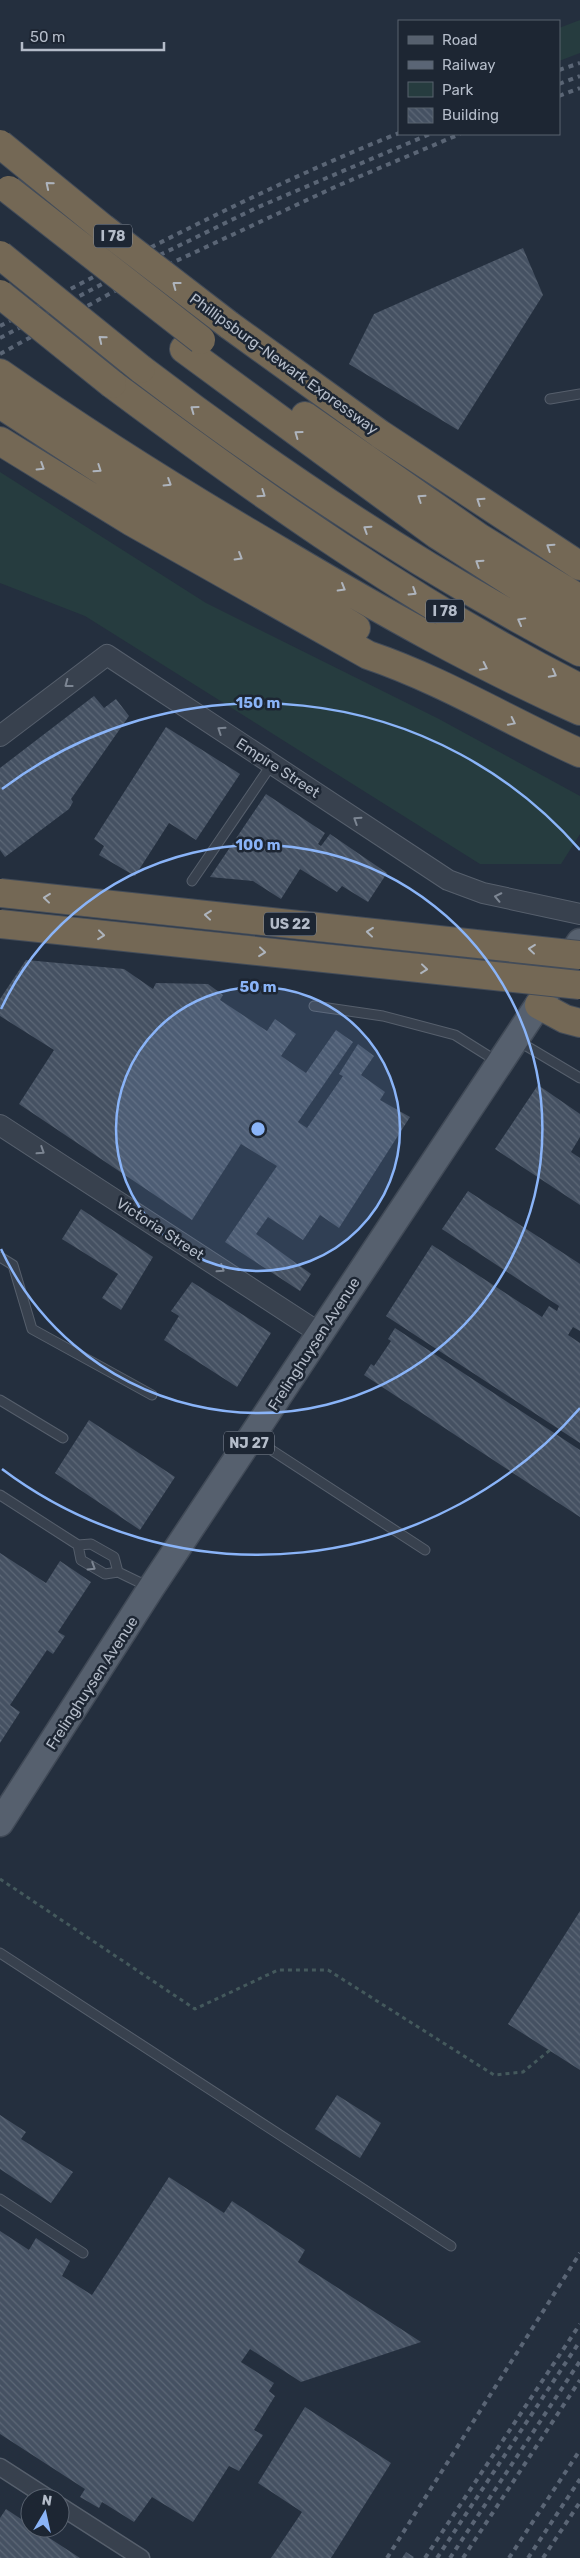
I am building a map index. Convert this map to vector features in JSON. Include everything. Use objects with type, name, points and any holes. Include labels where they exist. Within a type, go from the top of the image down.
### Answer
[{"type":"highway","name":"Phillipsburg-Newark Expressway","points":[[0,144],[95,222],[229,326],[380,434],[580,566]]},
{"type":"highway","points":[[3,191],[192,344],[251,388],[398,482],[505,554],[580,599]]},
{"type":"highway","name":"I 78","points":[[0,255],[141,369],[323,500],[458,585],[580,652]]},
{"type":"highway","name":"I 78","points":[[0,294],[108,386],[313,528],[426,600],[580,688]]},
{"type":"highway","points":[[0,314],[108,386]]},
{"type":"highway","points":[[0,373],[39,400],[197,531]]},
{"type":"highway","points":[[251,388],[337,463],[457,549],[580,626]]},
{"type":"highway","points":[[7,408],[197,531],[291,586],[378,641],[406,668],[528,730],[580,753]]},
{"type":"highway","points":[[0,441],[197,531],[291,586],[451,650],[580,711]]},
{"type":"highway","name":"US 22","points":[[0,894],[580,955]]},
{"type":"highway","name":"US 22","points":[[0,924],[580,986]]},
{"type":"highway","points":[[539,1005],[565,1019],[580,1023]]},
{"type":"main road","name":"Frelinghuysen Avenue","points":[[0,1823],[151,1588],[580,942]]},
{"type":"street","name":"Empire Street","points":[[0,736],[107,655],[457,885],[483,893],[580,914]]},
{"type":"street","name":"Victoria Street","points":[[0,1125],[321,1334]]},
{"type":"street","points":[[0,2467],[33,2488]]},
{"type":"street","points":[[70,2512],[141,2558]]},
{"type":"lane","points":[[550,399],[580,394]]},
{"type":"lane","points":[[192,882],[272,764]]},
{"type":"lane","points":[[314,1006],[383,1016],[455,1035],[500,1063]]},
{"type":"lane","points":[[516,1039],[580,1078]]},
{"type":"lane","points":[[0,1257],[13,1265],[32,1329],[152,1395]]},
{"type":"lane","points":[[0,1400],[62,1438]]},
{"type":"lane","points":[[252,1438],[425,1550]]},
{"type":"lane","points":[[0,1494],[78,1545],[91,1544],[114,1557],[118,1572]]},
{"type":"lane","points":[[78,1545],[81,1560],[105,1574],[118,1572],[151,1588]]},
{"type":"lane","points":[[0,1954],[451,2246]]},
{"type":"lane","points":[[0,2199],[83,2253]]},
{"type":"path","points":[[0,1879],[195,2009],[278,1970],[328,1970],[494,2075],[524,2072],[550,2050]]},
{"type":"green space","points":[[580,20],[580,53],[560,61],[560,28]]},
{"type":"green space","points":[[0,472],[206,603],[439,719],[580,796],[580,834],[561,864],[480,864],[85,616],[0,583]]},
{"type":"building","points":[[523,248],[543,295],[458,430],[349,364],[374,314]]},
{"type":"building","points":[[94,696],[104,708],[116,699],[129,716],[71,799],[73,802],[69,809],[5,857],[0,850],[0,768]]},
{"type":"building","points":[[166,727],[240,774],[196,840],[169,823],[135,876],[99,855],[104,846],[94,839]]},
{"type":"building","points":[[266,794],[325,833],[318,844],[321,846],[330,834],[387,873],[368,902],[342,886],[337,892],[300,869],[281,899],[253,881],[210,877]]},
{"type":"building","points":[[26,960],[124,969],[153,989],[156,983],[208,984],[223,995],[220,1000],[267,1031],[275,1019],[296,1034],[281,1056],[306,1073],[336,1030],[353,1042],[298,1122],[307,1128],[343,1076],[339,1074],[358,1044],[374,1056],[361,1075],[385,1092],[380,1100],[410,1117],[339,1228],[320,1215],[303,1240],[268,1217],[256,1234],[311,1274],[300,1291],[225,1242],[277,1166],[241,1144],[192,1220],[19,1104],[54,1050],[0,1016],[0,999]]},
{"type":"building","points":[[538,1085],[580,1114],[580,1137],[571,1152],[580,1158],[580,1205],[495,1149]]},
{"type":"building","points":[[468,1191],[580,1264],[580,1331],[573,1327],[568,1335],[580,1343],[580,1443],[386,1316],[432,1245],[542,1317],[549,1306],[557,1311],[559,1306],[442,1229]]},
{"type":"building","points":[[81,1209],[153,1257],[121,1310],[102,1298],[118,1274],[62,1239]]},
{"type":"building","points":[[192,1282],[271,1333],[237,1387],[164,1340],[179,1316],[171,1311]]},
{"type":"building","points":[[395,1328],[580,1450],[580,1517],[364,1375],[371,1364],[374,1366],[391,1341],[388,1339]]},
{"type":"building","points":[[89,1420],[175,1477],[140,1530],[55,1473]]},
{"type":"building","points":[[0,1553],[46,1583],[60,1561],[91,1582],[58,1632],[65,1636],[53,1654],[47,1650],[10,1705],[20,1712],[0,1743]]},
{"type":"building","points":[[580,1911],[580,2070],[508,2024]]},
{"type":"building","points":[[337,2095],[381,2123],[360,2158],[315,2129]]},
{"type":"building","points":[[0,2115],[26,2132],[21,2139],[73,2172],[51,2203],[0,2169]]},
{"type":"building","points":[[169,2177],[224,2213],[232,2201],[305,2250],[298,2262],[421,2342],[301,2382],[250,2349],[241,2362],[274,2383],[269,2391],[275,2396],[254,2430],[263,2435],[239,2471],[229,2466],[193,2522],[152,2497],[134,2522],[102,2502],[99,2508],[80,2497],[85,2489],[0,2434],[0,2231],[29,2250],[36,2238],[70,2261],[62,2276],[92,2295]]},
{"type":"building","points":[[305,2407],[391,2463],[331,2558],[271,2558],[302,2512],[258,2483]]},
{"type":"building","points":[[6,2509],[20,2518],[20,2538],[49,2538],[80,2558],[0,2558],[0,2518]]},
{"type":"building","points":[[406,2552],[414,2557],[402,2558]]},
{"type":"railway","points":[[560,70],[580,63]]},
{"type":"railway","points":[[560,84],[580,76]]},
{"type":"railway","points":[[560,96],[580,88]]},
{"type":"railway","points":[[0,326],[147,249],[247,200],[398,133]]},
{"type":"railway","points":[[0,338],[125,272],[256,208],[428,135]]},
{"type":"railway","points":[[0,354],[131,282],[337,186],[458,135]]},
{"type":"railway","points":[[387,2558],[580,2253]]},
{"type":"railway","points":[[425,2558],[580,2324]]},
{"type":"railway","points":[[437,2558],[580,2341]]},
{"type":"railway","points":[[450,2558],[580,2361]]},
{"type":"railway","points":[[463,2558],[580,2380]]},
{"type":"railway","points":[[509,2558],[580,2450]]},
{"type":"railway","points":[[528,2558],[580,2479]]},
{"type":"railway","points":[[543,2558],[580,2502]]}]
